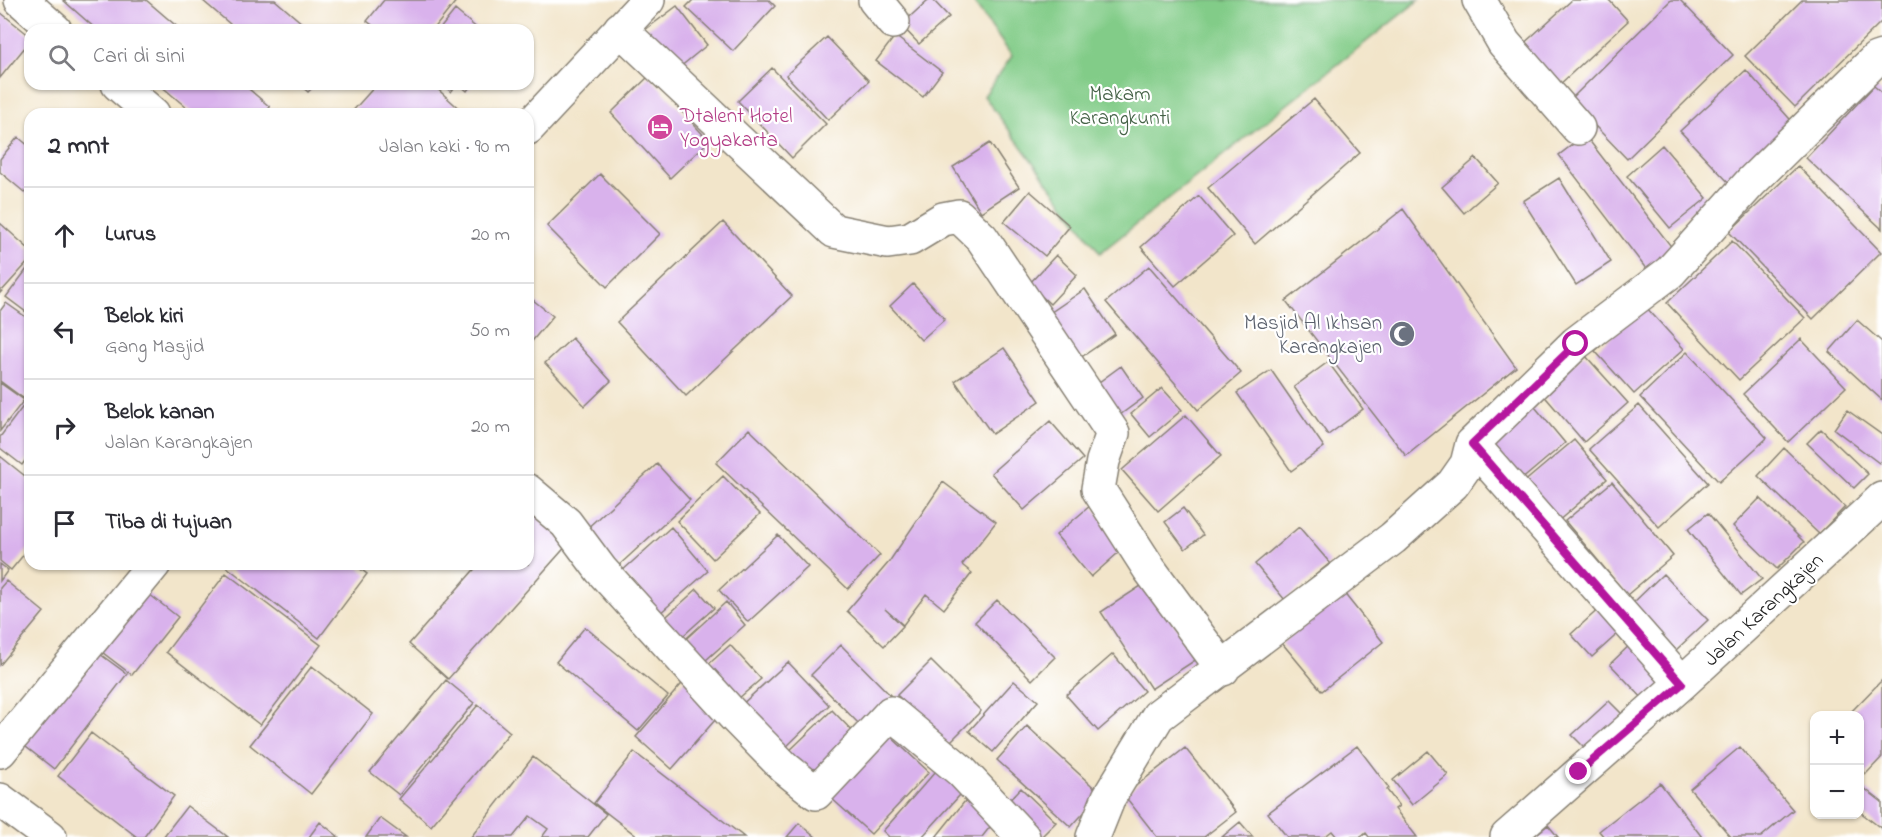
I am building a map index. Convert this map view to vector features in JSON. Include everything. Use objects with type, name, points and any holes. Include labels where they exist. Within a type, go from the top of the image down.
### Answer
[{"type":"street","points":[[21,0],[48,24]]},
{"type":"street","points":[[534,122],[648,0]]},
{"type":"street","points":[[1479,0],[1504,43],[1578,128]]},
{"type":"street","points":[[620,29],[834,231],[888,242],[910,239],[943,219],[959,216],[982,238],[1113,433],[1103,461],[1098,489],[1150,570],[1223,669]]},
{"type":"street","points":[[1093,837],[1109,797],[1158,716],[1393,538],[1453,484],[1467,464],[1472,444],[1576,344],[1670,272],[1750,182],[1875,59],[1882,57]]},
{"type":"street","points":[[125,90],[146,108]]},
{"type":"street","points":[[1472,444],[1682,684]]},
{"type":"street","points":[[534,496],[566,523],[601,570],[734,716],[785,768],[816,793],[891,713],[961,771],[1023,837]]},
{"type":"street","name":"Jalan Karangkajen","points":[[1507,837],[1682,684],[1882,499]]},
{"type":"street","points":[[0,751],[149,570]]},
{"type":"street","points":[[0,800],[50,837]]},
{"type":"green space","name":"Makam Karangkunti","points":[[972,0],[1419,0],[1100,253],[984,96],[1012,56]]},
{"type":"building","points":[[63,0],[146,0],[174,24],[90,24]]},
{"type":"building","points":[[202,0],[275,0],[303,24],[230,24]]},
{"type":"building","points":[[384,0],[457,0],[438,24],[371,24],[367,21]]},
{"type":"building","points":[[693,0],[769,0],[775,6],[733,51],[686,7]]},
{"type":"building","points":[[928,0],[933,0],[949,17],[919,44],[901,25]]},
{"type":"building","points":[[1572,0],[1609,0],[1628,21],[1558,86],[1521,46]]},
{"type":"building","points":[[1671,0],[1680,0],[1733,55],[1627,159],[1570,100]]},
{"type":"building","points":[[1802,0],[1882,0],[1882,21],[1795,107],[1745,56]]},
{"type":"building","points":[[677,6],[707,45],[680,67],[641,33]]},
{"type":"building","points":[[455,10],[472,24],[444,24]]},
{"type":"building","points":[[0,12],[24,31],[24,48],[0,78]]},
{"type":"building","points":[[895,36],[942,72],[923,97],[876,61]]},
{"type":"building","points":[[827,37],[869,81],[828,120],[786,75]]},
{"type":"building","points":[[772,68],[826,124],[792,158],[738,101]]},
{"type":"building","points":[[1746,70],[1797,127],[1732,186],[1680,131]]},
{"type":"building","name":"Dtalent Hotel Yogyakarta","points":[[649,76],[709,141],[670,178],[611,113]]},
{"type":"building","points":[[1874,86],[1882,93],[1882,229],[1806,158]]},
{"type":"building","points":[[166,90],[250,90],[270,107],[269,108],[187,108]]},
{"type":"building","points":[[372,90],[439,90],[458,108],[355,108]]},
{"type":"building","points":[[1314,99],[1360,153],[1255,244],[1208,188]]},
{"type":"building","points":[[1585,135],[1677,254],[1650,274],[1559,155]]},
{"type":"building","points":[[18,137],[24,142],[24,192],[0,172],[0,159]]},
{"type":"building","points":[[990,143],[1019,187],[981,212],[953,167]]},
{"type":"building","points":[[1662,145],[1707,198],[1670,228],[1627,176]]},
{"type":"building","points":[[1476,158],[1498,183],[1464,213],[1442,187]]},
{"type":"building","points":[[1798,166],[1881,252],[1813,319],[1729,232]]},
{"type":"building","points":[[600,174],[660,234],[607,287],[547,226]]},
{"type":"building","points":[[1559,178],[1611,262],[1576,285],[1523,201]]},
{"type":"building","points":[[1030,191],[1070,226],[1045,256],[1004,222]]},
{"type":"building","points":[[1199,196],[1233,236],[1175,286],[1141,247]]},
{"type":"building","name":"Masjid Al Ikhsan Karangkajen","points":[[1403,209],[1516,367],[1406,456],[1286,301]]},
{"type":"building","points":[[723,222],[792,296],[686,396],[617,322]]},
{"type":"building","points":[[0,223],[24,245],[24,267],[0,293]]},
{"type":"building","points":[[1732,241],[1805,318],[1739,380],[1667,303]]},
{"type":"building","points":[[1056,255],[1077,275],[1050,304],[1029,284]]},
{"type":"building","points":[[1149,266],[1241,373],[1198,410],[1106,302]]},
{"type":"building","points":[[24,273],[24,310],[6,297]]},
{"type":"building","points":[[913,284],[945,319],[921,340],[890,306]]},
{"type":"building","points":[[1085,289],[1115,334],[1077,360],[1047,315]]},
{"type":"building","points":[[534,301],[553,316],[534,339]]},
{"type":"building","points":[[6,303],[24,316],[23,398],[0,381],[0,311]]},
{"type":"building","points":[[1645,306],[1684,349],[1634,394],[1595,351]]},
{"type":"building","points":[[1857,320],[1882,342],[1882,400],[1829,352]]},
{"type":"building","points":[[572,338],[611,381],[585,406],[545,363]]},
{"type":"building","points":[[1801,339],[1846,387],[1788,442],[1743,394]]},
{"type":"building","points":[[1004,348],[1040,401],[992,434],[955,381]]},
{"type":"building","points":[[1687,352],[1767,438],[1719,482],[1640,397]]},
{"type":"building","points":[[1584,354],[1628,403],[1584,442],[1541,392]]},
{"type":"building","points":[[1328,362],[1363,409],[1328,435],[1294,387]]},
{"type":"building","points":[[1121,366],[1143,398],[1113,420],[1091,388]]},
{"type":"building","points":[[1271,370],[1324,447],[1291,471],[1237,393]]},
{"type":"building","points":[[0,383],[24,400],[0,431]]},
{"type":"building","points":[[1162,388],[1182,410],[1150,437],[1131,414]]},
{"type":"building","points":[[1530,401],[1565,443],[1520,481],[1485,438]]},
{"type":"building","points":[[24,405],[24,462],[22,465],[0,448],[0,437]]},
{"type":"building","points":[[1639,405],[1708,483],[1659,527],[1589,449]]},
{"type":"building","points":[[1847,410],[1882,435],[1882,459],[1879,463],[1834,429]]},
{"type":"building","points":[[1186,415],[1221,456],[1158,511],[1122,470]]},
{"type":"building","points":[[1050,421],[1083,459],[1024,510],[991,473]]},
{"type":"building","points":[[749,429],[880,555],[848,589],[716,463]]},
{"type":"building","points":[[1821,429],[1868,474],[1854,488],[1807,443]]},
{"type":"building","points":[[1574,440],[1607,479],[1557,522],[1523,483]]},
{"type":"building","points":[[1784,448],[1845,507],[1819,534],[1758,476]]},
{"type":"building","points":[[0,456],[24,475],[24,554],[11,570],[0,561]]},
{"type":"building","points":[[657,464],[690,500],[616,568],[584,531]]},
{"type":"building","points":[[723,476],[760,514],[713,559],[677,521]]},
{"type":"building","points":[[943,482],[996,522],[962,565],[972,573],[944,609],[926,594],[903,625],[885,609],[903,626],[884,646],[847,611],[889,562]]},
{"type":"building","points":[[1612,482],[1673,556],[1627,595],[1565,521]]},
{"type":"building","points":[[1760,498],[1804,542],[1777,569],[1733,526]]},
{"type":"building","points":[[1091,505],[1126,546],[1091,577],[1056,535]]},
{"type":"building","points":[[1183,508],[1203,535],[1185,549],[1165,522]]},
{"type":"building","points":[[534,512],[569,543],[448,679],[409,644],[474,570],[534,570]]},
{"type":"building","points":[[1708,513],[1762,579],[1741,595],[1688,529]]},
{"type":"building","points":[[671,527],[708,571],[659,614],[622,571]]},
{"type":"building","points":[[1299,527],[1330,563],[1285,600],[1255,564]]},
{"type":"building","points":[[778,535],[808,567],[748,622],[719,590]]},
{"type":"building","points":[[0,564],[8,570],[0,581]]},
{"type":"building","points":[[231,570],[362,570],[367,574],[319,638]]},
{"type":"building","points":[[226,573],[321,645],[260,725],[166,652]]},
{"type":"building","points":[[1663,574],[1708,620],[1676,650],[1632,604]]},
{"type":"building","points":[[6,581],[44,612],[0,665],[0,588]]},
{"type":"building","points":[[1147,582],[1197,659],[1151,689],[1101,612]]},
{"type":"building","points":[[697,589],[714,608],[675,643],[658,624]]},
{"type":"building","points":[[144,590],[178,617],[132,675],[98,649]]},
{"type":"building","points":[[1343,592],[1383,642],[1322,691],[1282,643]]},
{"type":"building","points":[[997,600],[1055,657],[1032,680],[975,622]]},
{"type":"building","points":[[726,602],[745,625],[696,669],[677,647]]},
{"type":"building","points":[[1602,606],[1623,629],[1592,657],[1571,634]]},
{"type":"building","points":[[585,627],[668,696],[638,731],[556,662]]},
{"type":"building","points":[[1635,640],[1672,680],[1647,703],[1610,664]]},
{"type":"building","points":[[730,645],[761,679],[731,705],[701,671]]},
{"type":"building","points":[[841,645],[893,698],[862,727],[811,675]]},
{"type":"building","points":[[93,649],[127,674],[54,769],[21,743]]},
{"type":"building","points":[[1113,654],[1144,691],[1098,731],[1066,695]]},
{"type":"building","points":[[931,661],[981,711],[947,745],[897,695]]},
{"type":"building","points":[[788,662],[829,705],[780,753],[738,708]]},
{"type":"building","points":[[312,666],[373,714],[311,794],[250,745]]},
{"type":"building","points":[[686,679],[723,711],[672,769],[636,737]]},
{"type":"building","points":[[446,680],[474,703],[399,795],[370,772]]},
{"type":"building","points":[[1882,680],[1882,757],[1866,774],[1864,772],[1864,711],[1852,711]]},
{"type":"building","points":[[1014,681],[1038,701],[993,752],[969,731]]},
{"type":"building","points":[[1609,701],[1624,716],[1588,751],[1572,735]]},
{"type":"building","points":[[478,705],[510,732],[431,826],[399,799]]},
{"type":"building","points":[[832,710],[860,739],[813,784],[785,755]]},
{"type":"building","points":[[1027,726],[1101,794],[1071,827],[997,760]]},
{"type":"building","points":[[91,733],[174,796],[144,837],[137,837],[58,776]]},
{"type":"building","points":[[889,735],[929,772],[871,834],[830,797]]},
{"type":"building","points":[[1357,746],[1389,788],[1387,790],[1399,806],[1395,809],[1417,837],[1369,837],[1366,833],[1361,837],[1337,837],[1332,831],[1324,837],[1287,837],[1268,813]]},
{"type":"building","points":[[1740,747],[1793,810],[1761,837],[1731,837],[1690,789]]},
{"type":"building","points":[[1185,748],[1236,812],[1204,837],[1157,837],[1124,795]]},
{"type":"building","points":[[1428,751],[1448,775],[1412,805],[1393,780]]},
{"type":"building","points":[[634,752],[744,837],[638,837],[594,803]]},
{"type":"building","points":[[533,757],[606,814],[588,837],[542,837],[548,829],[530,816],[513,837],[471,837]]},
{"type":"building","points":[[944,762],[969,785],[922,837],[889,837],[883,831]]},
{"type":"building","points":[[1660,783],[1702,837],[1604,837],[1599,831]]},
{"type":"building","points":[[1021,788],[1056,822],[1041,837],[1031,837],[1001,809]]},
{"type":"building","points":[[1864,788],[1882,802],[1882,829],[1864,815]]},
{"type":"building","points":[[969,796],[997,818],[982,837],[936,837]]},
{"type":"building","points":[[187,806],[228,837],[163,837]]},
{"type":"building","points":[[380,818],[406,837],[366,837]]},
{"type":"building","points":[[320,822],[339,837],[309,837]]},
{"type":"building","points":[[1240,822],[1253,837],[1222,837]]},
{"type":"building","points":[[799,823],[816,837],[787,837]]},
{"type":"building","points":[[1548,825],[1558,837],[1533,837]]},
{"type":"place","name":"Dtalent Hotel Yogyakarta","points":[[660,127]]},
{"type":"place","name":"Masjid Al Ikhsan Karangkajen","points":[[1402,334]]},
{"type":"route","points":[[1576,344],[1472,444],[1682,684],[1579,772]]}]
